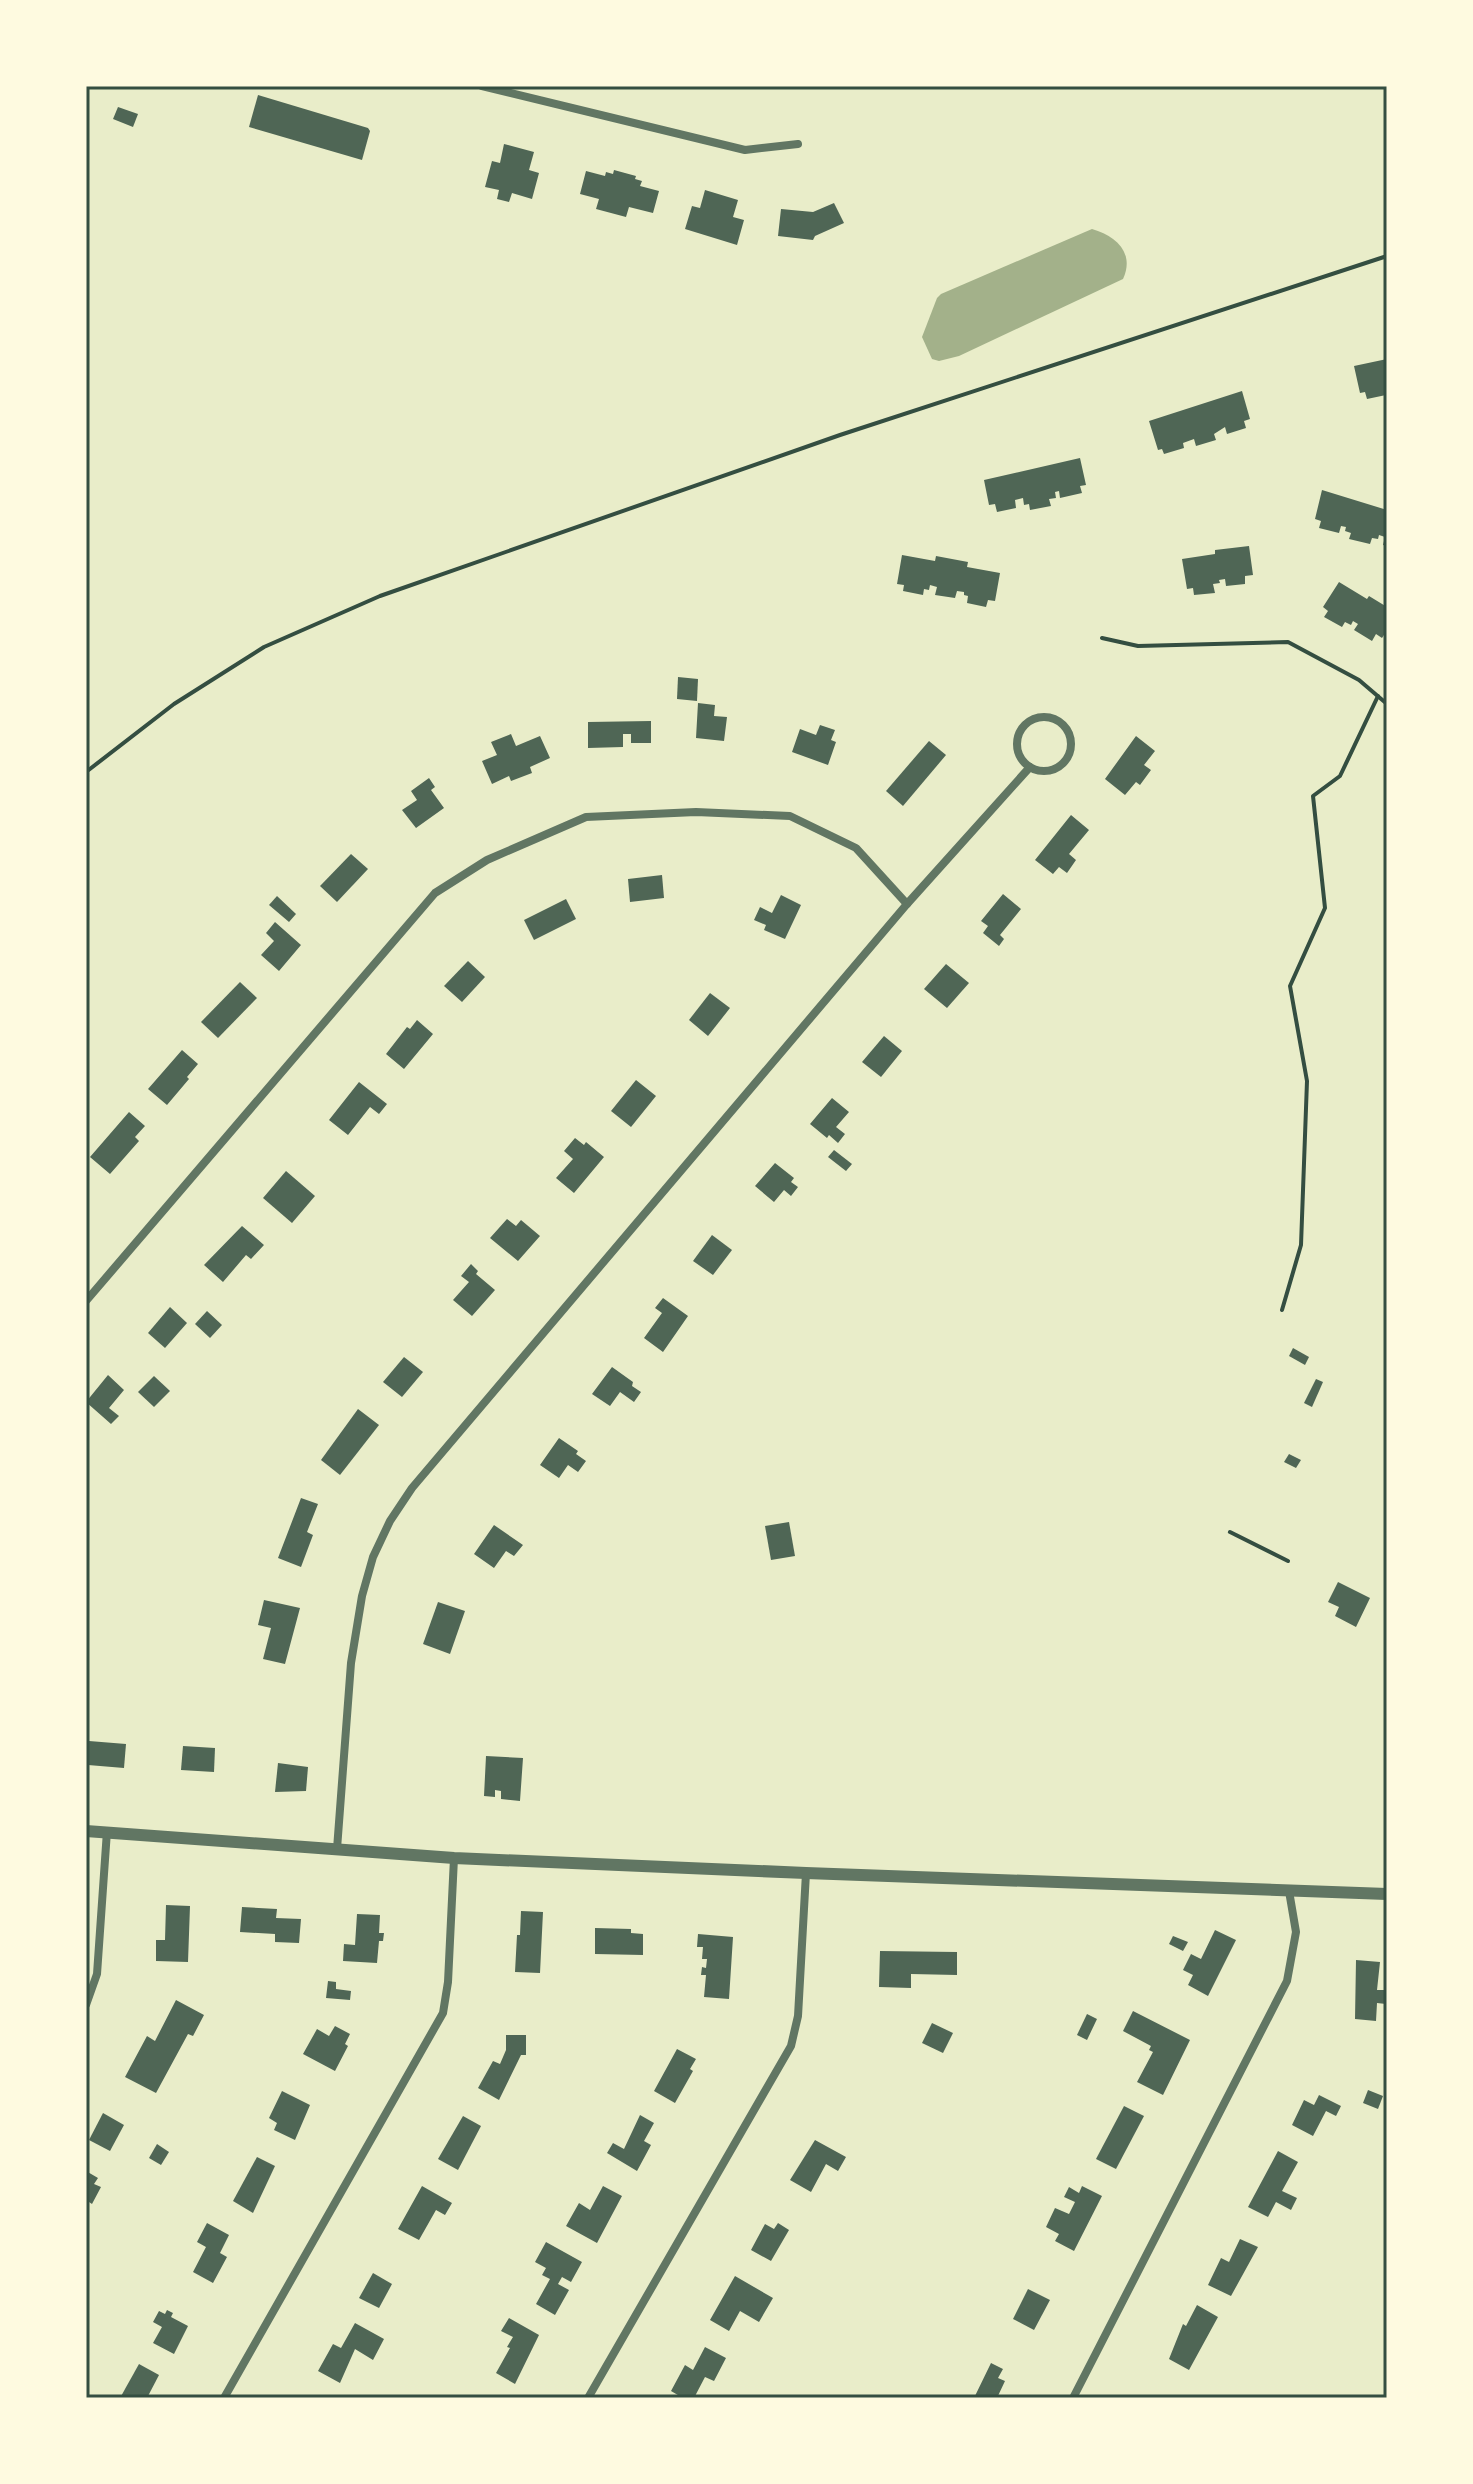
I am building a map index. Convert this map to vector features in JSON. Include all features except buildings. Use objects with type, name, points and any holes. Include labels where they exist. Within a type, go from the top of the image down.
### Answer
[{"type":"street","points":[[482,86],[745,150],[798,144]]},
{"type":"street","points":[[1035,719],[1058,721],[1070,736],[1069,756],[1055,770],[1038,771],[1030,767],[1018,751],[1020,731],[1035,719]]},
{"type":"street","points":[[337,1849],[351,1663],[362,1596],[373,1557],[390,1521],[439,1455],[907,904],[1030,767]]},
{"type":"street","points":[[86,1301],[435,893],[487,860],[586,817],[696,812],[790,816],[856,848],[907,904]]},
{"type":"street","points":[[86,1831],[454,1858],[1387,1894]]},
{"type":"street","points":[[86,2005],[97,1974],[107,1831]]},
{"type":"street","points":[[224,2398],[443,2013],[448,1982],[454,1858]]},
{"type":"street","points":[[588,2398],[791,2046],[798,2016],[806,1873]]},
{"type":"street","points":[[1073,2398],[1287,1981],[1296,1932],[1289,1891]]},
{"type":"path","points":[[86,772],[174,704],[264,647],[380,596],[840,435],[1387,256]]},
{"type":"path","points":[[1102,638],[1138,646],[1288,642],[1359,680],[1387,704]]},
{"type":"path","points":[[1282,1310],[1301,1245],[1307,1081],[1290,986],[1325,908],[1313,796],[1340,776],[1378,696]]},
{"type":"path","points":[[1230,1532],[1288,1561]]},
{"type":"shaded area","points":[[1092,229],[1109,236],[1121,247],[1127,261],[1123,279],[959,356],[939,361],[932,359],[922,337],[941,294]]}]
